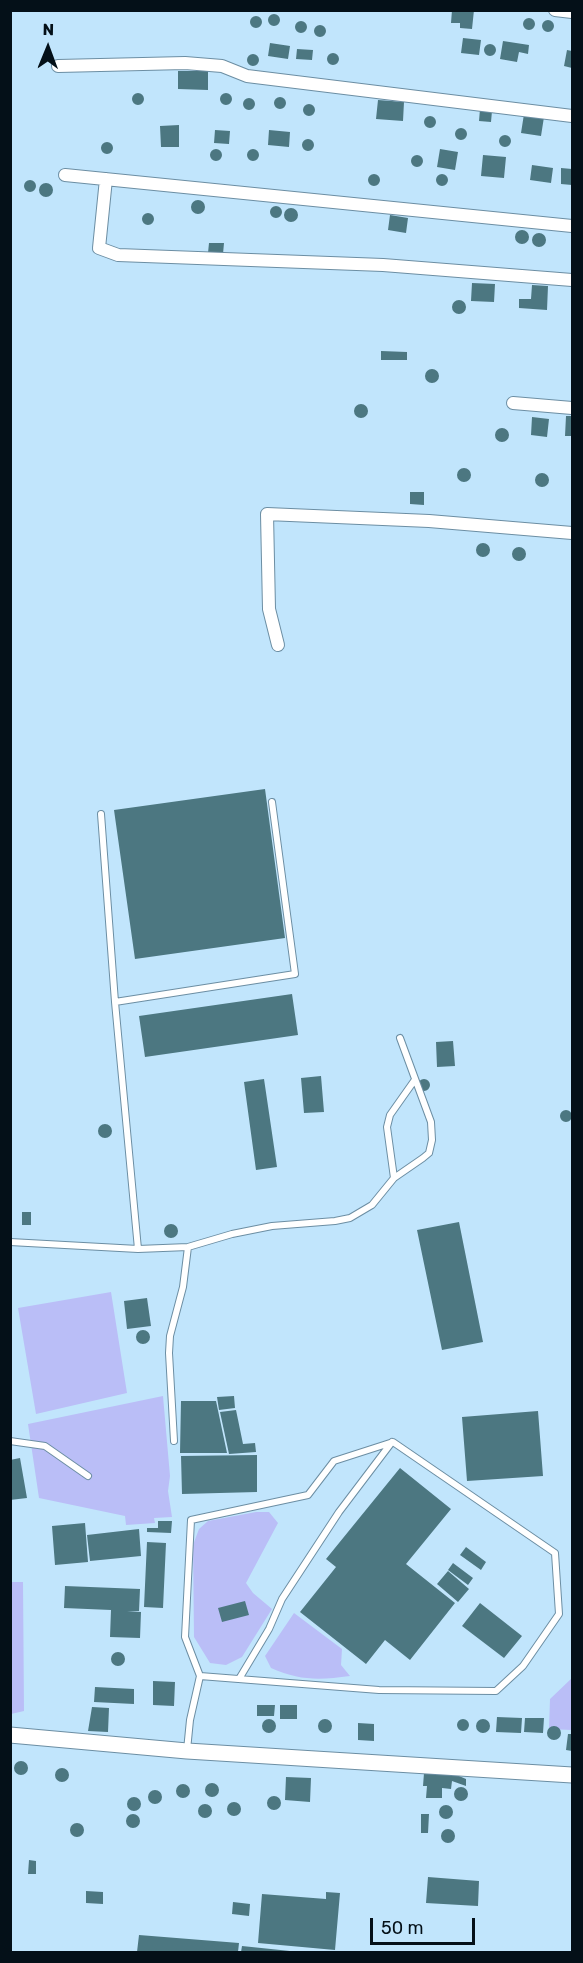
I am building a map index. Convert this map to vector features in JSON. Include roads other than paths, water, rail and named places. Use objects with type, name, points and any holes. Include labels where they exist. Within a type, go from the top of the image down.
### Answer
[{"type":"street","points":[[555,10],[573,12]]},
{"type":"street","points":[[58,66],[185,63],[222,66],[247,76],[573,116]]},
{"type":"street","points":[[65,175],[573,226]]},
{"type":"street","points":[[106,179],[99,248],[118,255],[383,265],[573,280]]},
{"type":"street","points":[[513,402],[573,408]]},
{"type":"street","points":[[278,645],[269,609],[267,514],[429,521],[573,533]]},
{"type":"street","points":[[10,1735],[187,1751],[573,1775]]},
{"type":"lane","points":[[114,1002],[295,974],[272,802]]},
{"type":"lane","points":[[101,814],[114,1002],[138,1249]]},
{"type":"lane","points":[[10,1242],[138,1249],[189,1247],[232,1234],[272,1226],[350,1218],[372,1205],[394,1178],[429,1152],[432,1140],[431,1122],[400,1038]]},
{"type":"lane","points":[[394,1178],[387,1127],[390,1115],[414,1081]]},
{"type":"lane","points":[[174,1441],[168,1353],[170,1336],[183,1287],[189,1247]]},
{"type":"lane","points":[[10,1442],[45,1446],[88,1476]]},
{"type":"lane","points":[[187,1751],[190,1720],[200,1676],[185,1637],[191,1520],[308,1495],[334,1461],[393,1442]]},
{"type":"lane","points":[[200,1676],[379,1690],[496,1691],[523,1666],[559,1614],[555,1553],[393,1442]]},
{"type":"lane","points":[[239,1679],[269,1629],[282,1599],[339,1512],[393,1442]]}]
